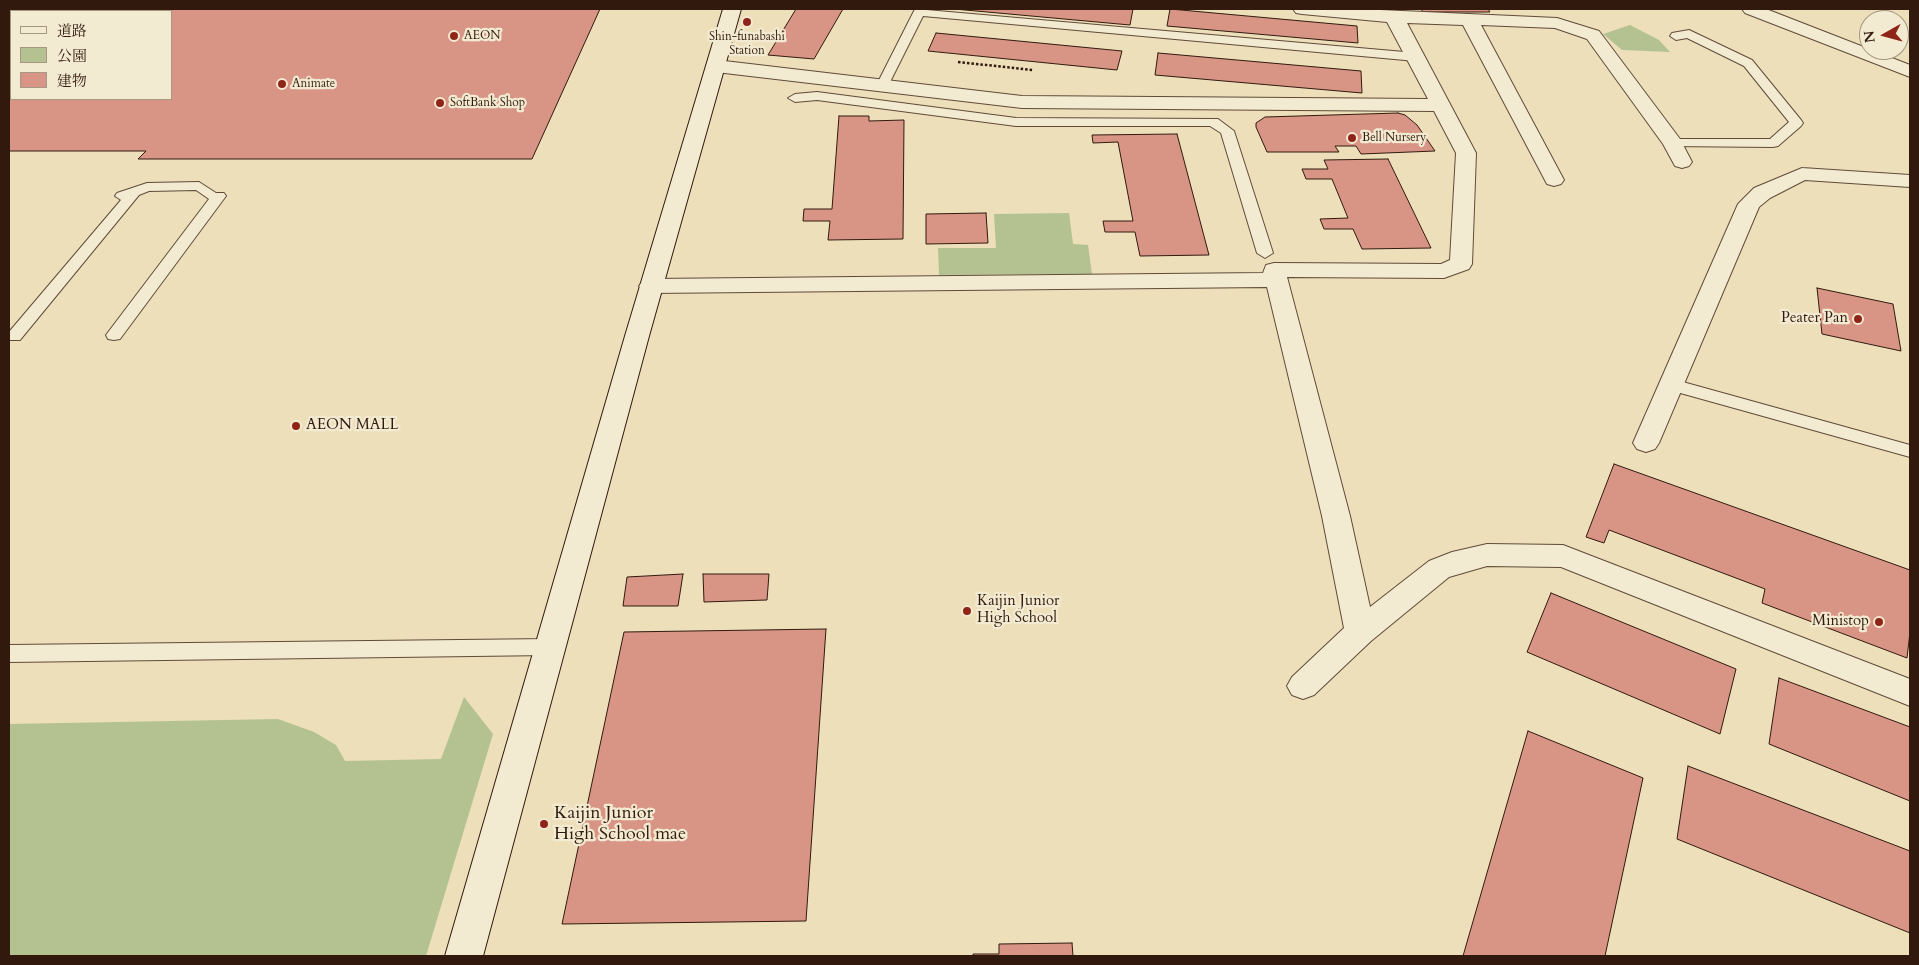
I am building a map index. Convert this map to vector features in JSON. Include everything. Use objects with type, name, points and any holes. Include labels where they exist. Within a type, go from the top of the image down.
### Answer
[{"type":"street","points":[[464,956],[651,286],[732,9]]},
{"type":"street","points":[[1302,9],[1392,17],[1557,23],[1593,35],[1672,143],[1682,162]]},
{"type":"street","points":[[1557,23],[1562,12],[1569,9]]},
{"type":"street","points":[[1752,9],[1910,71]]},
{"type":"street","points":[[1360,632],[1336,516],[1274,270],[1444,271],[1461,264],[1466,153],[1397,21],[1392,17]]},
{"type":"street","points":[[1469,19],[1554,180]]},
{"type":"street","points":[[716,66],[1022,102],[1442,105]]},
{"type":"street","points":[[1646,443],[1750,204],[1762,193],[1802,174],[1910,181]]},
{"type":"street","points":[[651,286],[1276,280]]},
{"type":"street","points":[[1303,686],[1360,632],[1439,569],[1462,560],[1487,555],[1563,556],[1910,693]]},
{"type":"lane","points":[[882,86],[920,11],[1416,57]]},
{"type":"lane","points":[[1672,143],[1773,143],[1796,124],[1748,63],[1689,34],[1676,36]]},
{"type":"lane","points":[[809,77],[795,98],[818,96],[1016,122],[1213,122],[1227,131],[1265,253]]},
{"type":"lane","points":[[941,112],[951,95]]},
{"type":"lane","points":[[14,336],[127,196],[147,187],[199,186],[214,195],[114,335]]},
{"type":"lane","points":[[1672,385],[1910,451]]},
{"type":"lane","points":[[9,654],[550,647]]},
{"type":"green space","points":[[1630,25],[1659,40],[1670,52],[1622,50],[1603,34]]},
{"type":"green space","points":[[1069,213],[1073,244],[1088,245],[1092,274],[939,275],[938,248],[996,248],[994,214]]},
{"type":"green space","points":[[464,697],[493,734],[426,956],[9,956],[9,724],[278,719],[314,732],[336,745],[345,761],[441,759]]},
{"type":"building","points":[[9,9],[600,9],[532,159],[138,159],[146,151],[9,151]]},
{"type":"building","points":[[796,9],[843,9],[814,59],[768,55]]},
{"type":"building","points":[[954,9],[1133,9],[1130,25]]},
{"type":"building","points":[[1170,9],[1357,26],[1358,43],[1167,26]]},
{"type":"building","points":[[1421,9],[1488,9],[1490,12],[1423,12]]},
{"type":"building","points":[[936,33],[1122,51],[1117,70],[928,51]]},
{"type":"building","points":[[1158,53],[1361,71],[1362,93],[1155,75]]},
{"type":"building","name":"Bell Nursery","points":[[1398,113],[1405,115],[1417,125],[1435,151],[1361,154],[1356,146],[1335,146],[1339,152],[1267,152],[1256,127],[1256,123],[1265,117]]},
{"type":"building","points":[[839,116],[869,116],[869,121],[904,120],[903,239],[828,240],[830,221],[803,221],[804,209],[832,209]]},
{"type":"building","points":[[1177,134],[1209,255],[1140,256],[1135,232],[1105,232],[1103,221],[1133,221],[1118,142],[1093,143],[1092,135]]},
{"type":"building","points":[[1388,159],[1431,248],[1362,249],[1353,229],[1324,229],[1320,219],[1348,218],[1332,179],[1306,179],[1302,169],[1328,169],[1324,160]]},
{"type":"building","points":[[986,213],[988,243],[926,244],[926,214]]},
{"type":"building","name":"Peater Pan","points":[[1817,288],[1893,304],[1901,351],[1822,334]]},
{"type":"building","points":[[1614,464],[1910,570],[1910,632],[1907,658],[1762,603],[1765,589],[1609,530],[1604,543],[1586,537]]},
{"type":"building","points":[[683,574],[678,606],[623,606],[627,577]]},
{"type":"building","points":[[703,574],[769,574],[767,600],[704,602]]},
{"type":"building","points":[[1551,593],[1736,669],[1720,734],[1527,652]]},
{"type":"building","points":[[826,629],[806,921],[562,924],[624,632]]},
{"type":"building","points":[[1779,678],[1910,727],[1910,801],[1769,744]]},
{"type":"building","points":[[1528,731],[1643,778],[1605,956],[1463,956]]},
{"type":"building","points":[[1688,766],[1910,851],[1910,933],[1677,839]]},
{"type":"building","points":[[1072,943],[1073,956],[973,956],[973,954],[999,954],[999,944]]},
{"type":"place","name":"Shin-funabashi Station","points":[[747,22]]},
{"type":"place","name":"AEON","points":[[454,36]]},
{"type":"place","name":"Animate","points":[[282,84]]},
{"type":"place","name":"SoftBank Shop","points":[[440,103]]},
{"type":"place","name":"Bell Nursery","points":[[1352,138]]},
{"type":"place","name":"Peater Pan","points":[[1858,319]]},
{"type":"place","name":"AEON MALL","points":[[296,426]]},
{"type":"place","name":"Kaijin Junior High School","points":[[967,611]]},
{"type":"place","name":"Ministop","points":[[1879,622]]},
{"type":"place","name":"Kaijin Junior High School mae","points":[[544,824]]}]
